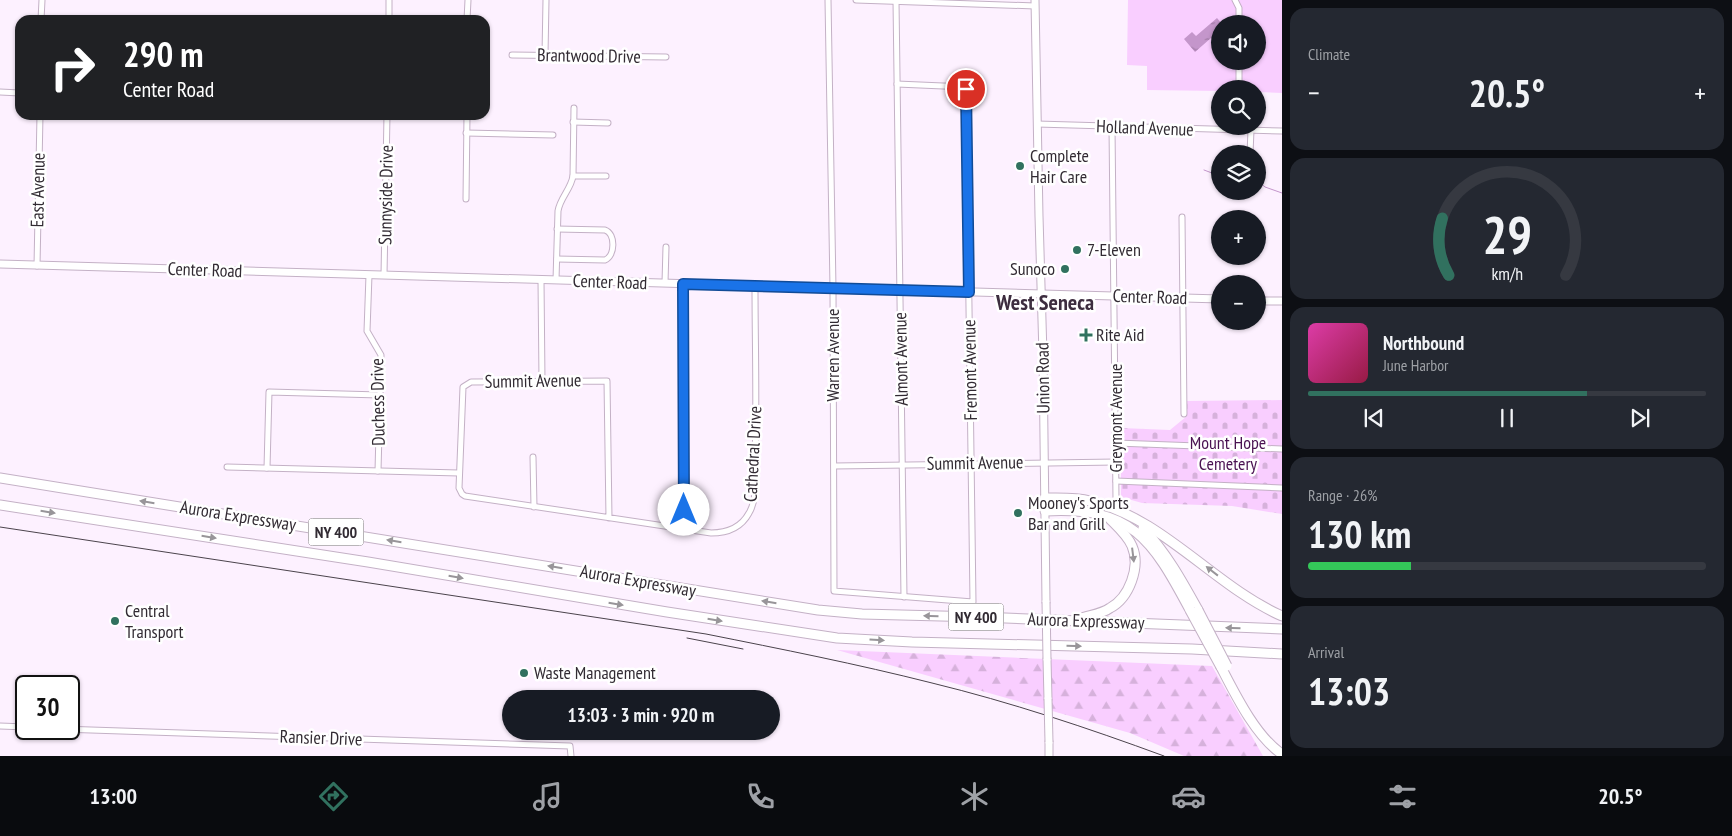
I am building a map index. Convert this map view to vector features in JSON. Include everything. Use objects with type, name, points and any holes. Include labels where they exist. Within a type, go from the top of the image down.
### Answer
[{"type":"highway","name":"Aurora Expressway","points":[[0,478],[818,610],[862,614],[1282,629]]},
{"type":"highway","points":[[1045,498],[1088,500],[1111,507],[1135,519],[1175,544],[1263,608],[1282,616]]},
{"type":"highway","name":"Aurora Expressway","points":[[0,505],[368,562],[820,636],[912,642],[1192,649],[1282,654]]},
{"type":"highway","points":[[1045,510],[1085,510],[1125,522],[1141,535],[1160,557],[1194,610]]},
{"type":"highway","points":[[1069,620],[1109,609],[1119,602],[1132,578],[1133,548],[1129,540],[1106,516]]},
{"type":"highway","points":[[1135,519],[1154,539],[1170,561],[1194,610],[1260,732],[1268,743],[1282,754]]},
{"type":"highway","points":[[1224,666],[1262,729],[1282,749]]},
{"type":"main road","name":"Union Road","points":[[1035,3],[1049,756]]},
{"type":"main road","name":"Center Road","points":[[0,264],[1211,300]]},
{"type":"main road","points":[[1266,300],[1282,301]]},
{"type":"street","points":[[41,15],[42,0]]},
{"type":"street","points":[[389,0],[389,15]]},
{"type":"street","points":[[467,15],[468,0]]},
{"type":"street","points":[[546,0],[546,55]]},
{"type":"street","name":"Warren Avenue","points":[[828,0],[833,288],[834,591],[904,597]]},
{"type":"street","points":[[856,0],[1035,3]]},
{"type":"street","points":[[1235,0],[1239,8],[1239,15]]},
{"type":"street","name":"Almont Avenue","points":[[896,1],[904,597]]},
{"type":"street","name":"Brantwood Drive","points":[[512,54],[666,57]]},
{"type":"street","name":"Fremont Avenue","points":[[897,84],[966,87],[974,602],[904,597]]},
{"type":"street","points":[[0,92],[15,93]]},
{"type":"street","points":[[556,280],[557,229],[560,203],[572,182],[573,176],[574,108]]},
{"type":"street","name":"East Avenue","points":[[37,266],[40,120]]},
{"type":"street","name":"Sunnyside Drive","points":[[384,275],[387,120]]},
{"type":"street","points":[[466,199],[467,120]]},
{"type":"street","points":[[574,122],[608,123]]},
{"type":"street","name":"Holland Avenue","points":[[1037,124],[1211,128]]},
{"type":"street","name":"Greymont Avenue","points":[[1112,127],[1116,499]]},
{"type":"street","name":"Holland Avenue","points":[[1266,130],[1282,131]]},
{"type":"street","points":[[466,133],[553,135]]},
{"type":"street","points":[[573,176],[606,176]]},
{"type":"street","points":[[1182,217],[1184,414]]},
{"type":"street","points":[[557,229],[605,230],[610,231],[612,235],[612,255],[605,260],[557,259]]},
{"type":"street","points":[[665,283],[666,247]]},
{"type":"street","name":"Duchess Drive","points":[[370,275],[367,331],[381,355],[378,471]]},
{"type":"street","points":[[541,280],[542,381]]},
{"type":"street","points":[[683,284],[684,529]]},
{"type":"street","name":"Cathedral Drive","points":[[459,473],[459,488],[465,496],[711,533],[724,532],[740,524],[749,513],[754,498],[756,439],[755,285]]},
{"type":"street","name":"Summit Avenue","points":[[459,473],[463,387],[471,382],[606,380],[609,518]]},
{"type":"street","points":[[267,468],[269,392],[380,395]]},
{"type":"street","points":[[1116,443],[1282,449]]},
{"type":"street","points":[[533,457],[534,506]]},
{"type":"street","name":"Summit Avenue","points":[[834,466],[1116,462]]},
{"type":"street","points":[[227,467],[459,473]]},
{"type":"street","points":[[1116,481],[1282,488]]},
{"type":"street","points":[[0,726],[15,727]]},
{"type":"street","name":"Ransier Drive","points":[[80,730],[570,746],[571,756]]},
{"type":"green space","points":[[1128,0],[1282,0],[1282,93],[1266,92],[1266,80],[1211,80],[1211,91],[1147,90],[1147,66],[1127,65]]},
{"type":"green space","name":"Mount Hope Cemetery","points":[[1282,400],[1282,514],[1232,506],[1142,503],[1121,497],[1121,428],[1170,430],[1187,416],[1187,401]]},
{"type":"green space","points":[[837,650],[1212,666],[1263,756],[1184,756],[1130,733]]},
{"type":"water","points":[[1211,23],[1211,38],[1195,52],[1184,39],[1192,32],[1196,36]]},
{"type":"waterway","points":[[1204,170],[1211,173]]},
{"type":"waterway","points":[[1266,187],[1282,193]]},
{"type":"railway","points":[[0,527],[706,634],[847,663],[961,690],[1049,716],[1164,756]]},
{"type":"railway","points":[[687,638],[743,649]]},
{"type":"place","name":"Complete Hair Care","points":[[1020,166]]},
{"type":"place","name":"7-Eleven","points":[[1077,250]]},
{"type":"place","name":"Sunoco","points":[[1065,269]]},
{"type":"place","name":"Rite Aid","points":[[1086,335]]},
{"type":"place","name":"Mooney's Sports Bar and Grill","points":[[1018,513]]},
{"type":"place","name":"Central Transport","points":[[115,621]]},
{"type":"place","name":"Waste Management","points":[[524,673]]},
{"type":"district","name":"West Seneca","points":[[1045,302]]},
{"type":"route","points":[[684,510],[683,284],[969,292],[966,89]]}]
